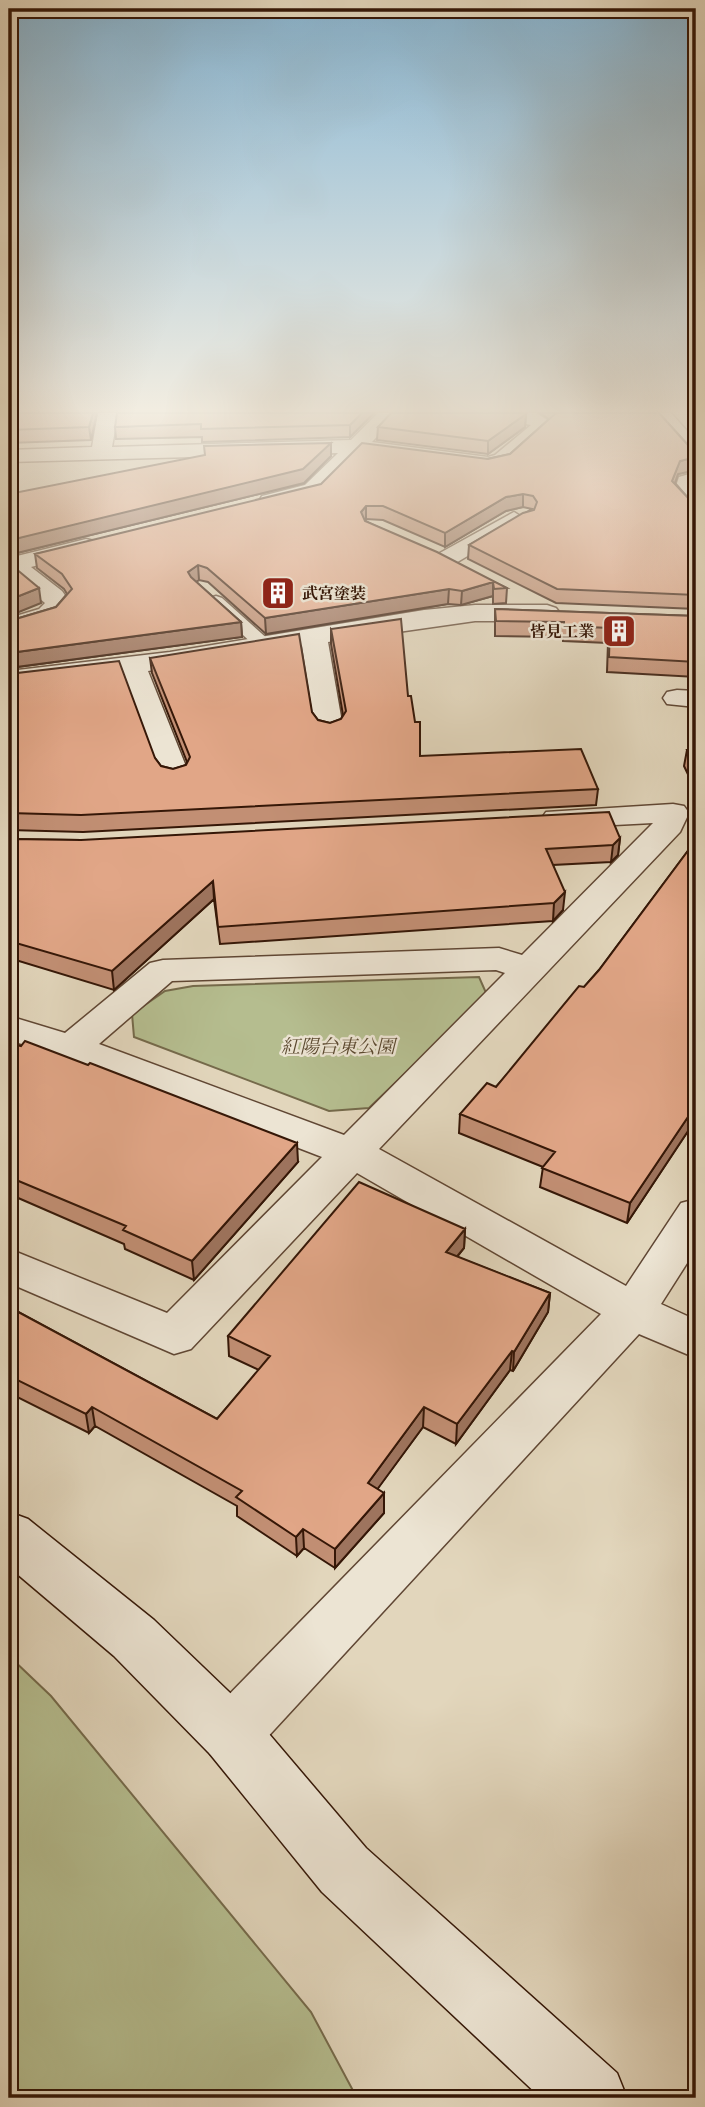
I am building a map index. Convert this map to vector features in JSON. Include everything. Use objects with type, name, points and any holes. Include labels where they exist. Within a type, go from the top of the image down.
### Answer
[{"type":"street","points":[[446,559],[515,518],[523,517]]},
{"type":"street","points":[[11,562],[104,542]]},
{"type":"street","points":[[422,548],[469,570]]},
{"type":"street","points":[[9,626],[48,614],[58,604],[53,596],[11,562]]},
{"type":"street","points":[[9,679],[264,645],[424,618],[475,613],[561,613],[504,587]]},
{"type":"street","points":[[314,637],[329,728]]},
{"type":"street","points":[[132,664],[174,774]]},
{"type":"street","points":[[522,821],[685,813]]},
{"type":"street","points":[[9,1265],[174,1336],[528,969],[669,825],[685,813]]},
{"type":"street","points":[[71,1047],[163,971],[499,959],[528,969]]},
{"type":"street","points":[[9,1028],[71,1047],[353,1153],[634,1311],[696,1340]]},
{"type":"street","points":[[231,1734],[634,1311],[696,1214]]},
{"type":"street","points":[[9,1535],[134,1638],[231,1734],[344,1870],[592,2098]]},
{"type":"lane","points":[[200,587],[264,645]]},
{"type":"green space","name":"紅陽台東公園","points":[[479,977],[487,995],[369,1108],[329,1111],[134,1037],[132,1014],[165,991],[193,986]]},
{"type":"green space","points":[[9,1656],[51,1696],[311,2012],[357,2098],[9,2098]]},
{"type":"building","points":[[9,511],[129,511],[15,539],[9,538]]},
{"type":"building","points":[[209,511],[362,511],[365,521],[437,552],[507,588],[494,589],[493,582],[462,591],[449,589],[265,618],[207,568],[198,565],[188,572],[191,577],[241,622],[9,653],[9,621],[56,607],[72,589],[62,574],[35,554]]},
{"type":"building","points":[[395,511],[482,511],[445,533]]},
{"type":"building","points":[[696,511],[696,595],[557,589],[469,545],[523,513]]},
{"type":"building","points":[[9,563],[39,588],[9,600]]},
{"type":"building","points":[[495,609],[696,616],[696,662],[609,657],[610,628],[564,626],[564,622],[496,621]]},
{"type":"building","points":[[401,619],[408,696],[411,696],[415,722],[420,722],[420,756],[581,749],[598,789],[81,815],[9,813],[9,674],[119,661],[155,758],[161,766],[173,769],[186,765],[190,757],[150,658],[299,634],[312,712],[318,720],[330,723],[341,719],[346,711],[331,629]]},
{"type":"building","points":[[687,750],[696,750],[696,770]]},
{"type":"building","points":[[609,812],[620,838],[613,845],[546,849],[565,892],[554,903],[218,927],[213,881],[112,971],[9,941],[9,839],[81,840]]},
{"type":"building","points":[[696,840],[696,1105],[630,1203],[542,1168],[555,1152],[460,1114],[487,1083],[496,1087],[579,986],[584,987],[599,970]]},
{"type":"building","points":[[25,1041],[88,1065],[90,1063],[297,1143],[192,1261],[123,1230],[126,1226],[9,1177],[9,1043],[21,1046]]},
{"type":"building","points":[[359,1182],[465,1229],[446,1252],[550,1293],[514,1352],[512,1351],[457,1424],[424,1407],[368,1483],[384,1493],[335,1549],[303,1529],[296,1537],[236,1497],[242,1491],[92,1407],[86,1414],[9,1376],[9,1307],[217,1419],[270,1356],[228,1336]]},
{"type":"place","name":"武宮塗装","points":[[278,593]]},
{"type":"place","name":"皆見工業","points":[[619,631]]}]
